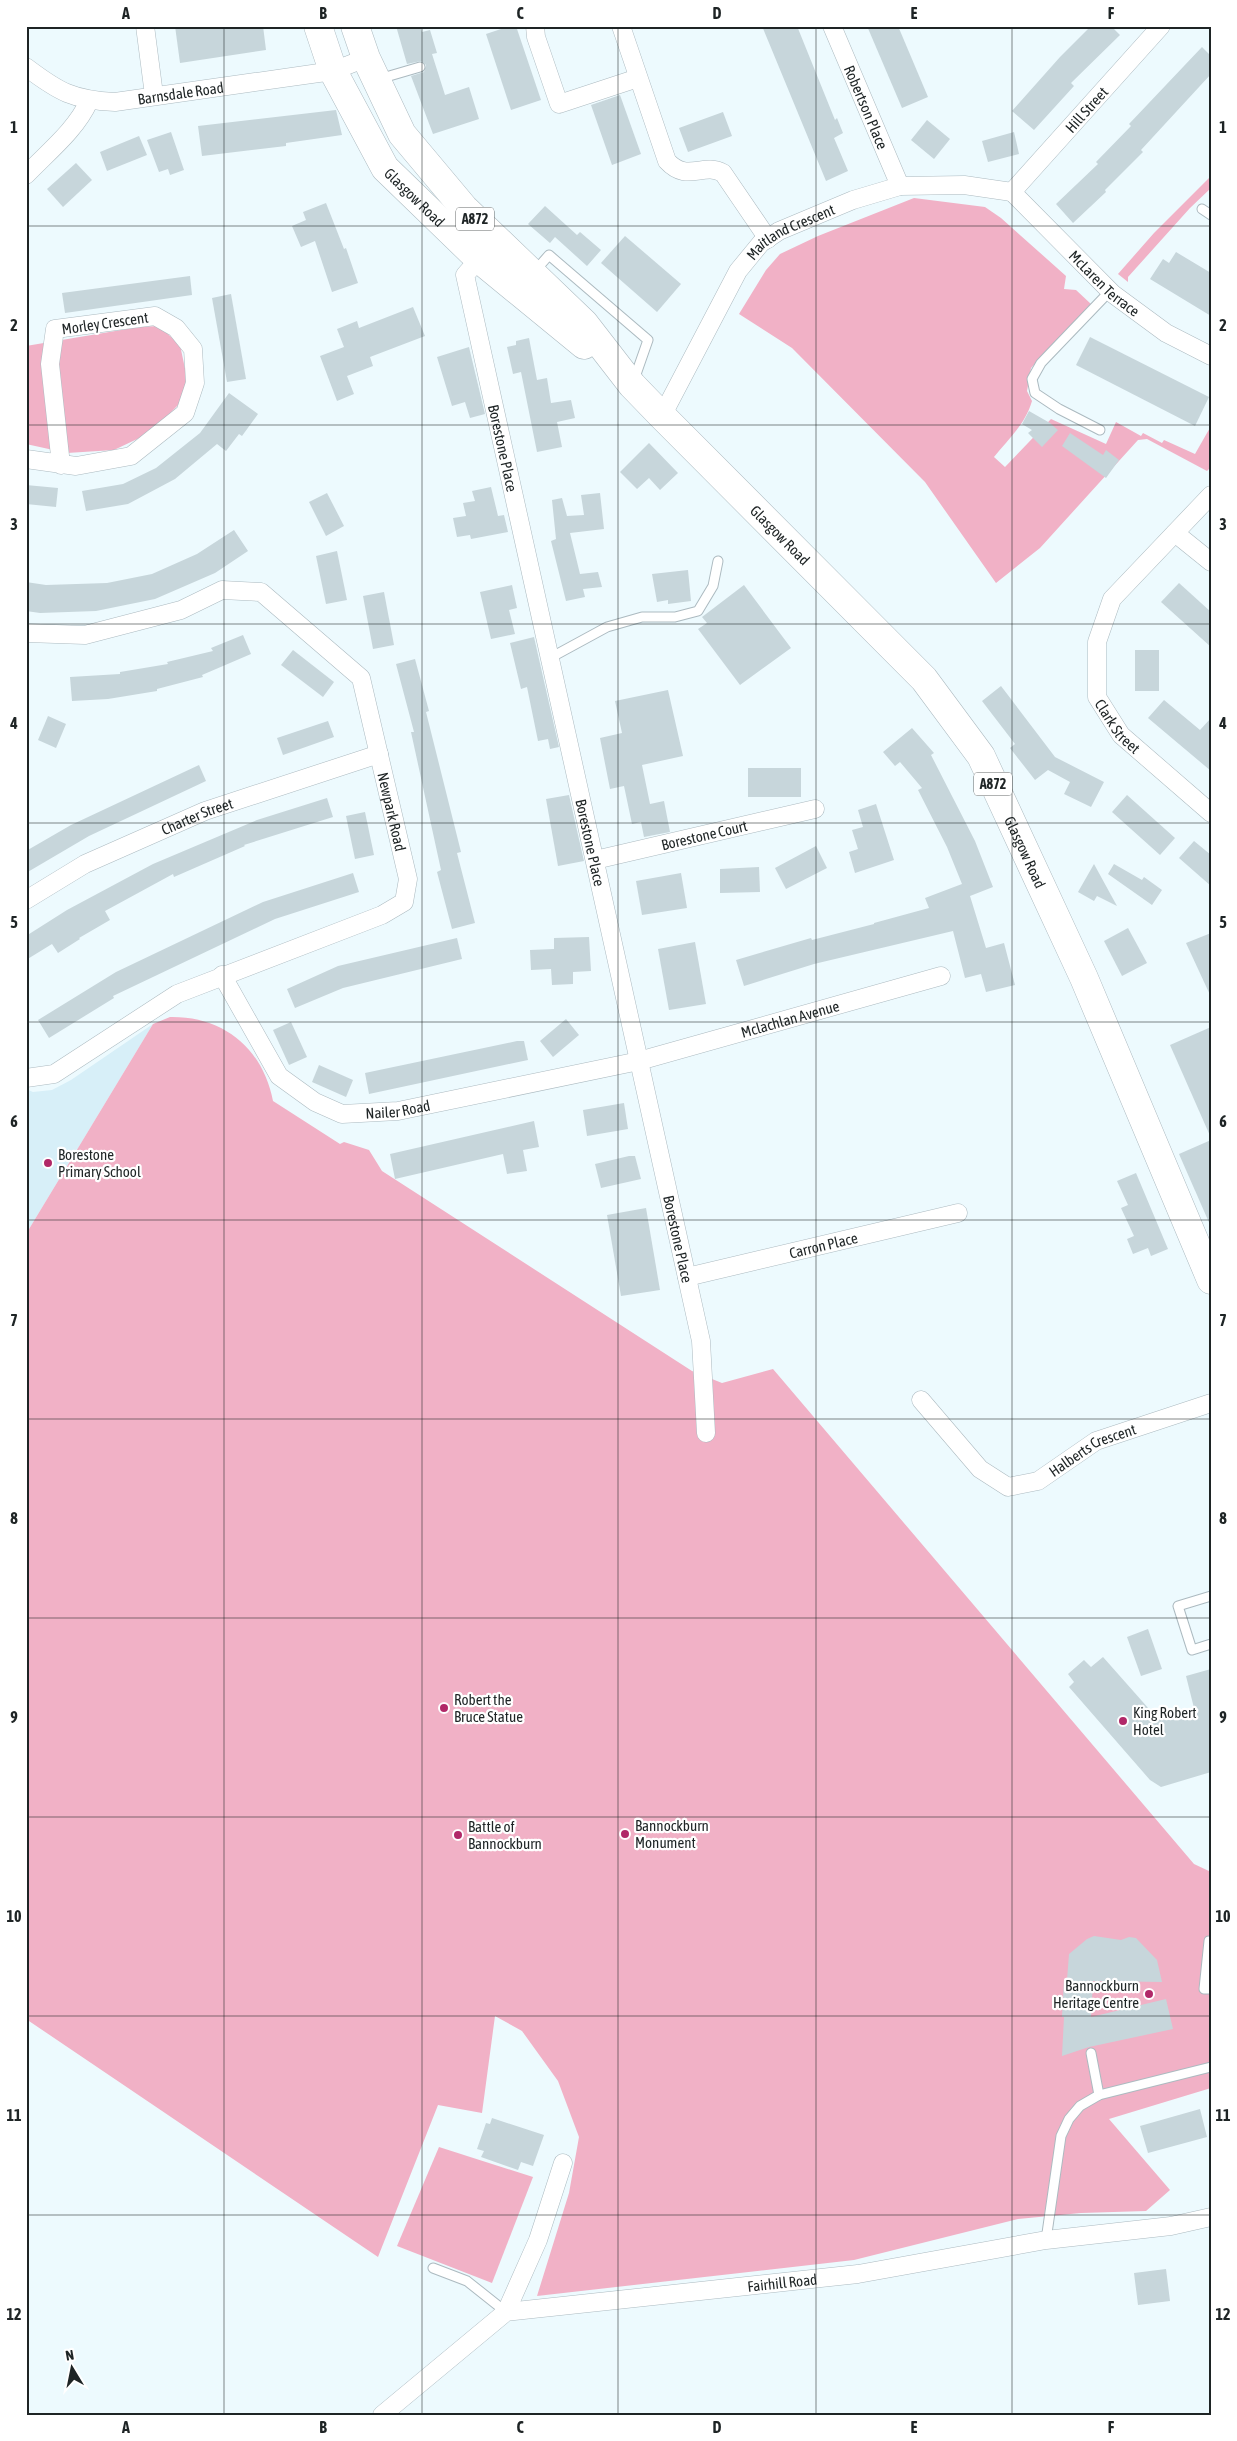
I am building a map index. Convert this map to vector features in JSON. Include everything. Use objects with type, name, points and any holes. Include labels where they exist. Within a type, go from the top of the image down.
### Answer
[{"type":"main road","name":"Glasgow Road","points":[[318,26],[333,71],[385,168],[479,259],[632,384]]},
{"type":"main road","name":"Glasgow Road","points":[[355,26],[371,69],[402,134],[464,208],[584,322],[632,384],[662,416],[924,679],[981,756],[1084,978],[1211,1280]]},
{"type":"street","points":[[146,26],[154,95]]},
{"type":"street","points":[[535,26],[536,37],[559,104],[638,78]]},
{"type":"street","points":[[621,26],[667,161],[672,166],[686,173],[715,170],[722,174],[768,239]]},
{"type":"street","name":"Robertson Place","points":[[832,26],[900,186]]},
{"type":"street","name":"Hill Street","points":[[1012,192],[1161,26]]},
{"type":"street","name":"Barnsdale Road","points":[[26,67],[55,89],[89,100],[115,102],[154,95],[256,84],[333,71],[371,69]]},
{"type":"street","points":[[26,175],[70,130],[84,112],[89,100]]},
{"type":"street","name":"Maitland Crescent","points":[[662,416],[738,271],[761,243],[779,231],[853,200],[900,186],[964,185],[1012,192]]},
{"type":"street","name":"McLaren Terrace","points":[[1012,192],[1110,291],[1166,333],[1211,356]]},
{"type":"street","points":[[464,208],[479,259]]},
{"type":"street","name":"Borestone Place","points":[[479,259],[465,274],[701,1340],[706,1433]]},
{"type":"street","name":"Morley Crescent","points":[[26,458],[61,465],[76,466],[131,456],[185,413],[195,383],[193,349],[176,328],[156,316],[55,330],[50,364],[61,465]]},
{"type":"street","name":"Clark Street","points":[[1211,496],[1112,599],[1097,642],[1097,697],[1121,734],[1211,813]]},
{"type":"street","points":[[1175,533],[1211,562]]},
{"type":"street","name":"Newpark Road","points":[[26,633],[85,635],[181,610],[222,590],[261,592],[361,678],[408,879],[404,902],[382,916],[222,975],[177,994],[54,1074],[26,1078]]},
{"type":"street","name":"Charter Street","points":[[26,900],[85,864],[205,811],[379,754]]},
{"type":"street","name":"Borestone Court","points":[[595,860],[815,809]]},
{"type":"street","name":"Nailer Road","points":[[222,975],[279,1076],[316,1102],[342,1114],[398,1112],[639,1061]]},
{"type":"street","name":"Mclachlan Avenue","points":[[639,1061],[941,976]]},
{"type":"street","name":"Carron Place","points":[[687,1277],[958,1213]]},
{"type":"street","name":"Halberts Crescent","points":[[921,1400],[980,1469],[1008,1487],[1038,1481],[1096,1441],[1211,1404]]},
{"type":"street","points":[[384,2413],[506,2312],[538,2240],[562,2163]]},
{"type":"street","name":"Fairhill Road","points":[[506,2312],[858,2274],[1046,2240],[1171,2226],[1211,2216]]},
{"type":"lane","points":[[371,69],[420,67]]},
{"type":"lane","points":[[1202,209],[1211,215]]},
{"type":"lane","points":[[533,274],[549,255],[648,340],[632,384]]},
{"type":"lane","points":[[1100,430],[1059,409],[1035,393],[1032,379],[1041,363],[1110,291]]},
{"type":"lane","points":[[550,658],[607,627],[642,617],[675,617],[698,611],[713,586],[718,561]]},
{"type":"lane","points":[[1211,1596],[1178,1606],[1192,1650],[1211,1644]]},
{"type":"lane","points":[[1211,1941],[1209,1941],[1204,1989],[1211,1989]]},
{"type":"lane","points":[[1091,2053],[1099,2095]]},
{"type":"lane","points":[[1046,2240],[1061,2136],[1069,2119],[1080,2106],[1099,2095],[1211,2067]]},
{"type":"lane","points":[[433,2268],[467,2281],[506,2312]]},
{"type":"shaded area","points":[[1211,176],[1211,188],[1190,208],[1128,277],[1128,282],[1118,274],[1154,233]]},
{"type":"shaded area","points":[[914,198],[985,207],[1001,218],[1066,276],[1064,289],[1076,290],[1091,304],[1031,368],[1027,391],[1032,401],[1029,410],[1021,425],[994,457],[1005,467],[1051,419],[1106,444],[1116,422],[1141,436],[1143,433],[1162,443],[1164,440],[1195,454],[1211,426],[1211,467],[1207,471],[1147,439],[1138,440],[1040,548],[996,583],[925,482],[792,348],[739,314],[766,270],[780,254],[818,236]]},
{"type":"shaded area","points":[[159,326],[180,345],[187,378],[179,404],[152,432],[114,450],[67,453],[26,444],[26,346],[139,327]]},
{"type":"shaded area","points":[[170,1017],[190,1018],[224,1029],[250,1051],[268,1082],[273,1101],[340,1144],[344,1142],[369,1150],[382,1171],[692,1371],[722,1383],[773,1369],[1194,1864],[1211,1872],[1211,2088],[1109,2119],[1170,2190],[1146,2211],[1081,2213],[1018,2219],[854,2260],[537,2296],[569,2193],[579,2137],[558,2081],[522,2031],[495,2016],[482,2113],[438,2105],[378,2257],[26,2019],[26,1234],[153,1024]]},
{"type":"shaded area","name":"Borestone Primary School","points":[[153,1024],[26,1234],[26,1089],[33,1092],[52,1090],[71,1080]]},
{"type":"shaded area","points":[[439,2147],[533,2177],[492,2283],[397,2246]]},
{"type":"building","points":[[175,26],[263,26],[266,50],[180,63]]},
{"type":"building","points":[[396,26],[420,26],[422,32],[430,30],[437,53],[432,54],[445,95],[469,87],[479,119],[433,134],[411,76],[424,72],[426,65],[421,61],[407,64]]},
{"type":"building","points":[[510,26],[516,26],[541,100],[511,110],[486,34]]},
{"type":"building","points":[[762,26],[797,26],[835,120],[837,118],[843,133],[834,138],[848,171],[826,181]]},
{"type":"building","points":[[867,26],[898,26],[928,97],[902,108]]},
{"type":"building","points":[[1091,26],[1111,26],[1120,35],[1071,83],[1074,86],[1034,130],[1012,111],[1060,57]]},
{"type":"building","points":[[1202,47],[1211,56],[1211,74],[1141,150],[1143,152],[1105,190],[1106,192],[1073,223],[1056,204],[1098,164],[1096,162],[1131,126],[1129,124]]},
{"type":"building","points":[[620,95],[641,154],[612,165],[591,105]]},
{"type":"building","points":[[336,110],[342,135],[286,143],[286,146],[202,156],[198,126]]},
{"type":"building","points":[[723,112],[732,136],[688,152],[679,128]]},
{"type":"building","points":[[927,120],[950,139],[934,159],[911,140]]},
{"type":"building","points":[[171,132],[184,170],[170,175],[168,169],[159,172],[147,140]]},
{"type":"building","points":[[1014,132],[1019,154],[988,162],[982,141]]},
{"type":"building","points":[[139,136],[147,155],[107,171],[100,152]]},
{"type":"building","points":[[76,163],[92,180],[63,207],[47,189]]},
{"type":"building","points":[[326,203],[344,249],[346,248],[358,283],[332,292],[315,241],[301,247],[292,226],[306,220],[303,212]]},
{"type":"building","points":[[545,206],[577,235],[580,232],[601,250],[587,266],[555,237],[550,243],[528,224]]},
{"type":"building","points":[[625,236],[681,284],[657,312],[601,263]]},
{"type":"building","points":[[1176,252],[1211,273],[1211,316],[1150,279],[1163,259],[1169,263]]},
{"type":"building","points":[[190,276],[192,295],[65,313],[62,293]]},
{"type":"building","points":[[231,294],[246,379],[227,382],[212,298]]},
{"type":"building","points":[[413,307],[425,336],[370,357],[373,366],[347,376],[354,394],[337,401],[320,356],[344,347],[337,329],[357,321],[359,328]]},
{"type":"building","points":[[1090,337],[1209,397],[1195,426],[1076,365]]},
{"type":"building","points":[[529,338],[537,380],[547,378],[551,403],[571,400],[575,418],[557,422],[562,447],[537,452],[521,372],[513,374],[507,347],[516,345],[516,341]]},
{"type":"building","points":[[469,347],[485,414],[470,418],[465,402],[452,406],[437,357]]},
{"type":"building","points":[[229,393],[258,414],[242,436],[239,434],[226,451],[217,444],[175,479],[128,504],[86,511],[82,491],[123,484],[156,468],[200,433]]},
{"type":"building","points":[[1029,411],[1058,430],[1042,447],[1028,433],[1032,430],[1022,424]]},
{"type":"building","points":[[1070,433],[1103,455],[1106,450],[1119,460],[1106,478],[1062,446]]},
{"type":"building","points":[[649,443],[678,473],[660,490],[649,478],[637,489],[620,472]]},
{"type":"building","points":[[26,485],[58,488],[56,507],[26,504]]},
{"type":"building","points":[[491,487],[498,516],[504,515],[508,532],[471,539],[470,535],[457,537],[453,518],[466,516],[463,503],[475,501],[472,491]]},
{"type":"building","points":[[327,493],[344,526],[326,536],[309,502]]},
{"type":"building","points":[[600,493],[604,529],[570,533],[580,574],[598,572],[602,587],[583,589],[585,597],[566,601],[551,541],[556,539],[552,500],[562,498],[567,516],[584,515],[581,495]]},
{"type":"building","points":[[234,530],[248,551],[215,573],[155,599],[96,611],[40,613],[26,611],[26,582],[46,585],[107,583],[152,574],[197,554]]},
{"type":"building","points":[[337,551],[347,600],[326,604],[316,556]]},
{"type":"building","points":[[688,570],[691,601],[668,604],[668,600],[657,602],[652,574]]},
{"type":"building","points":[[1179,583],[1211,612],[1211,647],[1161,602]]},
{"type":"building","points":[[512,585],[517,608],[509,610],[515,634],[491,639],[480,592]]},
{"type":"building","points":[[744,585],[791,648],[740,685],[698,629],[707,623],[702,617]]},
{"type":"building","points":[[384,592],[394,645],[373,649],[363,596]]},
{"type":"building","points":[[243,635],[251,654],[202,675],[203,677],[157,689],[157,691],[108,699],[72,701],[70,677],[120,674],[120,672],[168,664],[167,662],[213,651],[211,648]]},
{"type":"building","points":[[534,637],[559,747],[550,749],[548,739],[538,741],[527,687],[521,689],[510,643]]},
{"type":"building","points":[[293,650],[334,682],[323,697],[281,665]]},
{"type":"building","points":[[1135,650],[1159,650],[1159,691],[1135,691]]},
{"type":"building","points":[[415,659],[429,711],[426,712],[461,852],[457,853],[475,923],[452,929],[437,872],[441,870],[411,732],[414,732],[396,664]]},
{"type":"building","points":[[1001,686],[1055,757],[1104,782],[1091,807],[1064,794],[1070,782],[1048,770],[1035,780],[1010,748],[1015,744],[982,701]]},
{"type":"building","points":[[668,690],[683,756],[642,765],[650,804],[664,801],[670,832],[644,837],[641,822],[632,824],[624,786],[610,789],[600,738],[622,733],[615,701]]},
{"type":"building","points":[[1164,700],[1200,730],[1211,718],[1211,771],[1148,718]]},
{"type":"building","points":[[48,716],[66,724],[56,748],[38,740]]},
{"type":"building","points":[[328,721],[334,737],[283,755],[277,738]]},
{"type":"building","points":[[912,728],[934,753],[931,755],[975,841],[993,887],[970,896],[986,948],[1004,943],[1015,985],[986,992],[981,974],[965,978],[953,931],[814,964],[744,986],[736,960],[811,938],[812,940],[929,908],[925,898],[962,884],[947,847],[918,790],[922,788],[900,762],[895,766],[883,752]]},
{"type":"building","points":[[199,765],[206,781],[89,836],[26,873],[26,851],[71,825]]},
{"type":"building","points":[[748,768],[801,768],[801,797],[748,797]]},
{"type":"building","points":[[569,795],[584,861],[558,866],[546,799]]},
{"type":"building","points":[[1127,795],[1175,838],[1160,855],[1112,812]]},
{"type":"building","points":[[327,798],[333,817],[244,845],[174,877],[173,874],[105,911],[110,920],[58,953],[52,944],[26,960],[26,936],[67,910],[153,864],[257,820]]},
{"type":"building","points":[[876,804],[894,860],[855,873],[849,852],[858,849],[852,830],[863,827],[858,810]]},
{"type":"building","points":[[365,812],[374,855],[355,859],[346,816]]},
{"type":"building","points":[[1194,841],[1211,855],[1211,886],[1179,858]]},
{"type":"building","points":[[816,846],[827,868],[786,889],[775,868]]},
{"type":"building","points":[[1094,864],[1117,906],[1097,896],[1094,901],[1078,892]]},
{"type":"building","points":[[1114,864],[1142,880],[1144,877],[1162,890],[1152,905],[1108,874]]},
{"type":"building","points":[[759,867],[760,892],[720,893],[720,869]]},
{"type":"building","points":[[353,873],[359,892],[275,919],[113,996],[114,998],[49,1038],[38,1020],[116,972],[263,902]]},
{"type":"building","points":[[681,873],[687,908],[642,915],[636,881]]},
{"type":"building","points":[[1128,928],[1147,963],[1122,976],[1104,941]]},
{"type":"building","points":[[1211,933],[1211,997],[1186,943]]},
{"type":"building","points":[[589,937],[591,971],[573,972],[573,984],[552,985],[551,969],[531,970],[530,950],[554,949],[554,938]]},
{"type":"building","points":[[457,938],[462,959],[343,988],[295,1008],[287,989],[338,966]]},
{"type":"building","points":[[695,942],[706,1004],[669,1010],[658,949]]},
{"type":"building","points":[[566,1019],[579,1035],[553,1057],[540,1041]]},
{"type":"building","points":[[291,1022],[307,1057],[289,1065],[273,1030]]},
{"type":"building","points":[[1211,1027],[1211,1138],[1170,1045]]},
{"type":"building","points":[[524,1041],[528,1060],[369,1094],[365,1073]]},
{"type":"building","points":[[319,1065],[353,1080],[346,1097],[312,1082]]},
{"type":"building","points":[[624,1103],[628,1129],[587,1136],[583,1110]]},
{"type":"building","points":[[534,1121],[539,1147],[523,1150],[527,1171],[507,1174],[503,1154],[395,1179],[390,1154]]},
{"type":"building","points":[[1211,1140],[1211,1227],[1179,1154]]},
{"type":"building","points":[[635,1156],[641,1179],[601,1188],[595,1164]]},
{"type":"building","points":[[1136,1173],[1168,1249],[1151,1256],[1148,1248],[1133,1254],[1127,1239],[1134,1236],[1121,1208],[1128,1205],[1117,1181]]},
{"type":"building","points":[[646,1208],[660,1290],[621,1296],[607,1215]]},
{"type":"building","points":[[1148,1629],[1162,1669],[1141,1676],[1127,1637]]},
{"type":"building","name":"King Robert Hotel","points":[[1103,1657],[1157,1718],[1194,1708],[1186,1676],[1211,1669],[1211,1772],[1161,1787],[1150,1780],[1069,1687],[1074,1682],[1068,1674],[1084,1660],[1091,1667]]},
{"type":"building","name":"Bannockburn Heritage Centre","points":[[1094,1936],[1121,1940],[1129,1937],[1136,1938],[1157,1960],[1162,1982],[1093,1981],[1091,2017],[1166,1999],[1173,2029],[1089,2047],[1062,2056],[1064,1979],[1067,1980],[1069,1954],[1087,1939]]},
{"type":"building","points":[[1200,2109],[1207,2137],[1148,2153],[1140,2126]]},
{"type":"building","points":[[492,2118],[544,2135],[533,2166],[521,2162],[518,2170],[481,2157],[484,2151],[477,2149],[486,2123],[490,2124]]},
{"type":"building","points":[[1166,2269],[1170,2301],[1138,2305],[1134,2273]]},
{"type":"place","name":"Borestone Primary School","points":[[48,1163]]},
{"type":"place","name":"Robert the Bruce Statue","points":[[444,1708]]},
{"type":"place","name":"King Robert Hotel","points":[[1123,1721]]},
{"type":"place","name":"Bannockburn Monument","points":[[625,1834]]},
{"type":"place","name":"Battle of Bannockburn","points":[[458,1835]]},
{"type":"place","name":"Bannockburn Heritage Centre","points":[[1149,1994]]}]
